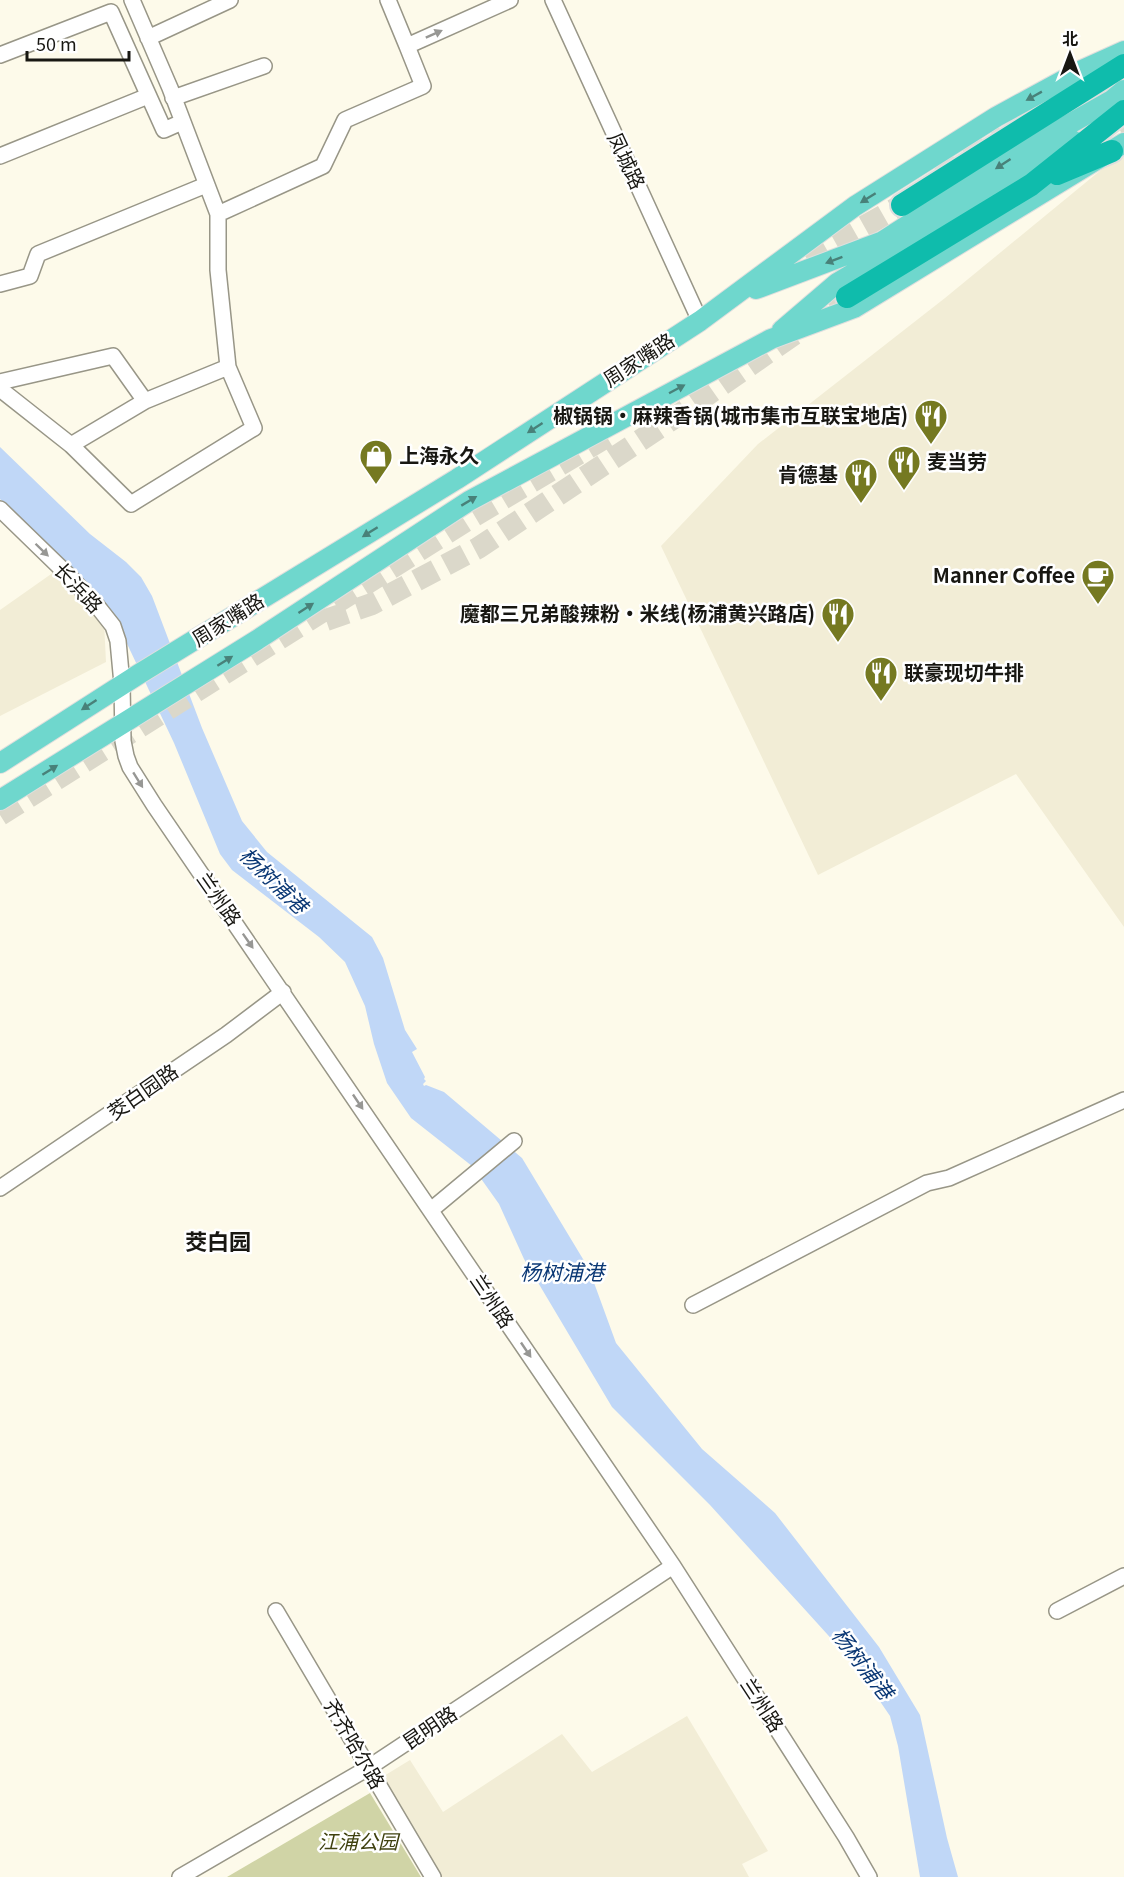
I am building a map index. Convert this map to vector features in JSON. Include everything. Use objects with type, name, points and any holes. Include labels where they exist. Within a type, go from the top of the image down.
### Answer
[{"type":"highway","points":[[902,206],[1124,65]]},
{"type":"highway","points":[[847,297],[1031,185],[1124,111]]},
{"type":"highway","points":[[1031,185],[1118,147]]},
{"type":"main road","name":"周家嘴路","points":[[0,764],[131,679],[457,478],[700,321],[855,206],[996,117],[1084,69],[1124,51]]},
{"type":"main road","points":[[735,297],[883,241],[1034,144],[1112,100],[1124,90]]},
{"type":"main road","points":[[771,339],[837,283],[1124,111]]},
{"type":"main road","name":"周家嘴路","points":[[0,800],[192,681],[468,501],[771,339],[854,308],[1118,147]]},
{"type":"street","points":[[0,389],[70,445],[131,504],[254,428],[228,367],[218,270],[218,214],[132,0]]},
{"type":"street","points":[[148,38],[230,0]]},
{"type":"street","points":[[218,214],[323,166],[345,120],[423,86],[388,0]]},
{"type":"street","points":[[407,46],[510,0]]},
{"type":"street","name":"凤城路","points":[[553,0],[700,321]]},
{"type":"street","points":[[0,55],[111,12],[164,130],[182,122]]},
{"type":"street","points":[[173,98],[264,66]]},
{"type":"street","points":[[0,156],[148,96]]},
{"type":"street","points":[[0,284],[30,276],[38,254],[206,185]]},
{"type":"street","points":[[0,382],[112,356],[145,401]]},
{"type":"street","points":[[70,445],[145,401],[228,367]]},
{"type":"street","name":"长浜路","points":[[0,509],[68,575],[98,607],[112,626],[131,679],[123,724]]},
{"type":"street","name":"兰州路","points":[[123,724],[123,741],[130,767],[154,805],[673,1566],[846,1837],[869,1877]]},
{"type":"street","name":"茭白园路","points":[[0,1188],[216,1041],[283,992]]},
{"type":"street","points":[[693,1305],[927,1183],[949,1178],[1124,1101]]},
{"type":"street","points":[[431,1210],[514,1142]]},
{"type":"street","name":"昆明路","points":[[180,1877],[368,1768],[673,1566]]},
{"type":"street","points":[[1057,1611],[1124,1576]]},
{"type":"street","name":"齐齐哈尔路","points":[[276,1611],[433,1877]]},
{"type":"shaded area","points":[[1124,151],[1124,927],[1016,774],[818,875],[661,546],[758,444],[945,298]]},
{"type":"shaded area","points":[[54,572],[104,622],[106,662],[0,716],[0,610]]},
{"type":"shaded area","points":[[687,1716],[768,1851],[742,1864],[749,1877],[441,1877],[379,1779],[410,1760],[443,1812],[562,1734],[592,1772]]},
{"type":"green space","name":"江浦公园","points":[[370,1793],[421,1877],[227,1877]]},
{"type":"water","name":"杨树浦港","points":[[0,447],[90,534],[141,577],[152,596],[202,728],[242,821],[267,852],[372,937],[383,958],[405,1030],[417,1049],[412,1052],[425,1077],[424,1086],[444,1092],[522,1158],[589,1269],[616,1343],[702,1449],[775,1513],[879,1647],[920,1715],[947,1838],[958,1877],[920,1877],[898,1746],[890,1716],[856,1666],[710,1505],[612,1407],[524,1259],[499,1204],[472,1166],[411,1118],[387,1083],[365,1006],[345,962],[319,937],[232,870],[220,854],[174,743],[121,631],[74,575],[0,499]]},
{"type":"tunnel","points":[[1091,146],[1124,127]]},
{"type":"tunnel","points":[[933,165],[959,152],[1002,136]]},
{"type":"tunnel","points":[[778,275],[902,205]]},
{"type":"tunnel","points":[[800,321],[862,284]]},
{"type":"tunnel","points":[[326,620],[372,604],[478,548],[677,416],[796,333]]},
{"type":"tunnel","points":[[0,815],[469,519],[610,435]]},
{"type":"place","name":"椒锅锅·麻辣香锅(城市集市互联宝地店)","points":[[931,445]]},
{"type":"place","name":"上海永久","points":[[376,485]]},
{"type":"place","name":"麦当劳","points":[[904,491]]},
{"type":"place","name":"肯德基","points":[[861,504]]},
{"type":"place","name":"Manner Coffee","points":[[1098,605]]},
{"type":"place","name":"魔都三兄弟酸辣粉·米线(杨浦黄兴路店)","points":[[838,643]]},
{"type":"place","name":"联豪现切牛排","points":[[881,702]]},
{"type":"district","name":"茭白园","points":[[218,1242]]}]
